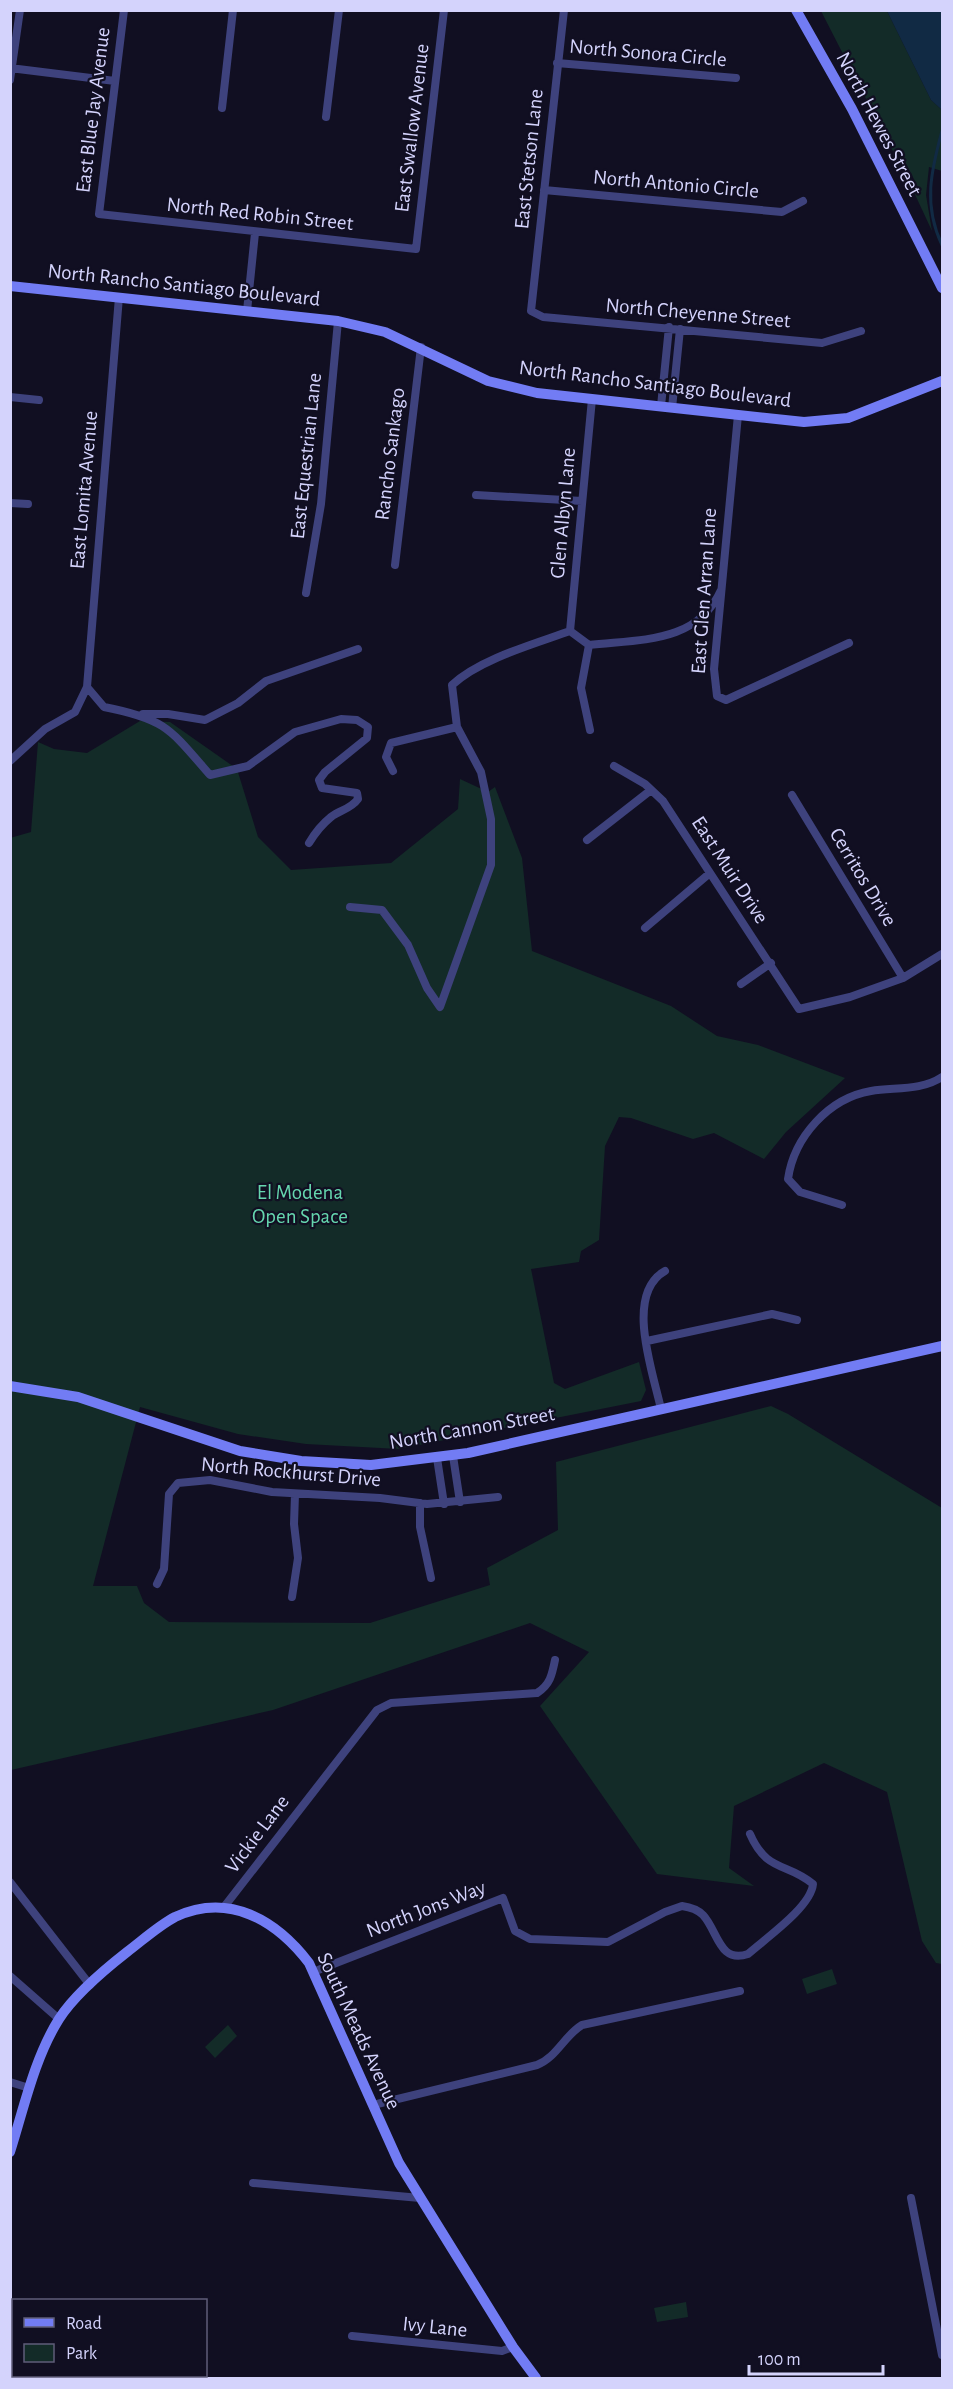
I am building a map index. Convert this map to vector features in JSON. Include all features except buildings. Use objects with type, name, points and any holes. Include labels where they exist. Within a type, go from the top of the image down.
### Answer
[{"type":"street","points":[[10,80],[20,10]]},
{"type":"street","name":"East Blue Jay Avenue","points":[[99,214],[124,10]]},
{"type":"street","points":[[222,108],[233,10]]},
{"type":"street","points":[[326,117],[339,10]]},
{"type":"street","name":"East Swallow Avenue","points":[[416,249],[444,10]]},
{"type":"street","name":"East Stetson Lane","points":[[531,311],[564,10]]},
{"type":"street","name":"North Hewes Street","points":[[796,10],[852,109],[942,288]]},
{"type":"street","name":"North Sonora Circle","points":[[558,63],[736,78]]},
{"type":"street","points":[[12,68],[115,81]]},
{"type":"street","name":"North Antonio Circle","points":[[544,190],[782,212],[803,201]]},
{"type":"street","name":"North Red Robin Street","points":[[99,214],[416,249]]},
{"type":"street","points":[[247,311],[255,233]]},
{"type":"street","name":"North Rancho Santiago Boulevard","points":[[10,286],[338,321],[385,332],[496,383],[537,393],[804,422],[848,418],[942,381]]},
{"type":"street","name":"East Lomita Avenue","points":[[87,687],[119,297]]},
{"type":"street","name":"North Cheyenne Street","points":[[531,311],[543,317],[822,343],[861,331]]},
{"type":"street","name":"East Equestrian Lane","points":[[306,593],[321,504],[338,321]]},
{"type":"street","points":[[667,407],[669,327]]},
{"type":"street","points":[[667,407],[680,329]]},
{"type":"street","name":"Rancho Sankago","points":[[395,565],[421,347]]},
{"type":"street","points":[[10,397],[39,400]]},
{"type":"street","name":"Glen Albyn Lane","points":[[570,631],[592,399]]},
{"type":"street","name":"East Glen Arran Lane","points":[[738,415],[714,669],[716,694],[721,700],[726,700],[849,643]]},
{"type":"street","points":[[476,495],[582,501]]},
{"type":"street","points":[[10,503],[28,504]]},
{"type":"street","points":[[350,907],[382,910],[408,945],[427,988],[440,1007],[491,865],[491,819],[482,772],[457,728],[452,685],[461,677],[518,649],[570,631],[589,645],[679,632],[706,616],[721,590]]},
{"type":"street","points":[[589,645],[584,661],[581,688],[590,730]]},
{"type":"street","points":[[10,761],[45,729],[75,712],[87,687],[104,707],[138,714],[168,714],[205,720],[238,703],[266,681],[358,649]]},
{"type":"street","points":[[138,714],[170,730],[210,775],[248,766],[295,732],[341,719],[357,720],[368,727],[367,738],[325,772],[319,780],[322,788],[352,790],[357,793],[358,799],[354,806],[332,816],[317,830],[309,843]]},
{"type":"street","points":[[393,771],[386,757],[391,743],[457,728]]},
{"type":"street","name":"East Muir Drive","points":[[614,766],[651,790],[663,801],[799,1009],[850,997],[903,978]]},
{"type":"street","points":[[587,840],[651,790]]},
{"type":"street","name":"Cerritos Drive","points":[[792,795],[903,978]]},
{"type":"street","points":[[645,928],[710,873]]},
{"type":"street","points":[[903,978],[942,954]]},
{"type":"street","points":[[741,984],[771,963]]},
{"type":"street","points":[[842,1205],[800,1192],[788,1179],[789,1168],[810,1126],[840,1101],[870,1092],[912,1088],[942,1077]]},
{"type":"street","points":[[661,1409],[643,1312],[646,1292],[654,1278],[665,1271]]},
{"type":"street","points":[[647,1341],[772,1314],[797,1320]]},
{"type":"street","name":"North Cannon Street","points":[[10,1386],[78,1397],[221,1446],[262,1456],[341,1465],[371,1465],[453,1456],[942,1346]]},
{"type":"street","points":[[453,1456],[460,1502]]},
{"type":"street","points":[[437,1458],[444,1504]]},
{"type":"street","name":"North Rockhurst Drive","points":[[157,1584],[164,1569],[168,1498],[171,1488],[181,1482],[210,1480],[295,1494],[380,1498],[420,1503],[444,1504],[498,1497]]},
{"type":"street","points":[[292,1597],[297,1558],[294,1524],[295,1494]]},
{"type":"street","points":[[420,1503],[420,1527],[431,1578]]},
{"type":"street","name":"Vickie Lane","points":[[224,1907],[364,1723],[385,1705],[537,1693],[550,1681],[555,1660]]},
{"type":"street","name":"North Jons Way","points":[[313,1972],[503,1898],[515,1931],[530,1939],[597,1944],[608,1942],[665,1912],[682,1906],[691,1908],[702,1914],[711,1925],[720,1947],[729,1954],[740,1957],[748,1954],[803,1905],[812,1895],[813,1884],[805,1878],[772,1864],[756,1847],[750,1834]]},
{"type":"street","points":[[10,1882],[90,1985]]},
{"type":"street","name":"South Meads Avenue","points":[[10,2152],[29,2088],[59,2019],[90,1985],[113,1963],[161,1925],[188,1912],[224,1907],[253,1914],[273,1925],[294,1944],[313,1972],[399,2163],[513,2347],[536,2379]]},
{"type":"street","points":[[10,1976],[59,2019]]},
{"type":"street","points":[[373,2105],[537,2065],[553,2056],[573,2030],[582,2025],[740,1991]]},
{"type":"street","points":[[10,2082],[29,2088]]},
{"type":"street","points":[[253,2183],[420,2198]]},
{"type":"street","points":[[911,2198],[942,2355]]},
{"type":"street","name":"Ivy Lane","points":[[352,2336],[502,2351],[513,2347]]},
{"type":"green space","points":[[821,11],[887,11],[931,100],[942,110],[942,171],[929,167],[926,195],[932,231],[912,188],[917,185],[902,156],[901,167]]},
{"type":"green space","name":"El Modena Open Space","points":[[140,721],[170,722],[237,769],[258,837],[291,870],[391,863],[458,809],[460,779],[488,792],[495,787],[522,858],[532,951],[671,1006],[717,1036],[758,1045],[845,1078],[786,1132],[764,1159],[714,1133],[693,1139],[631,1118],[619,1117],[605,1146],[599,1240],[581,1251],[579,1262],[531,1269],[554,1383],[565,1389],[639,1362],[646,1390],[641,1401],[399,1449],[306,1444],[238,1434],[140,1407],[93,1586],[137,1586],[144,1603],[169,1622],[370,1623],[490,1585],[487,1568],[558,1530],[556,1462],[771,1406],[788,1414],[942,1508],[942,1964],[936,1963],[922,1941],[887,1792],[824,1763],[734,1806],[729,1868],[754,1886],[657,1874],[540,1706],[589,1652],[530,1623],[273,1710],[11,1770],[10,838],[31,832],[38,742],[54,749],[87,753]]},
{"type":"green space","points":[[832,1969],[837,1984],[807,1994],[802,1979]]},
{"type":"green space","points":[[228,2025],[237,2036],[215,2058],[205,2047]]},
{"type":"green space","points":[[686,2302],[688,2317],[657,2322],[654,2308]]},
{"type":"water","points":[[887,11],[942,11],[942,110],[931,100]]},
{"type":"waterway","points":[[942,131],[931,188],[932,216],[942,245]]}]
